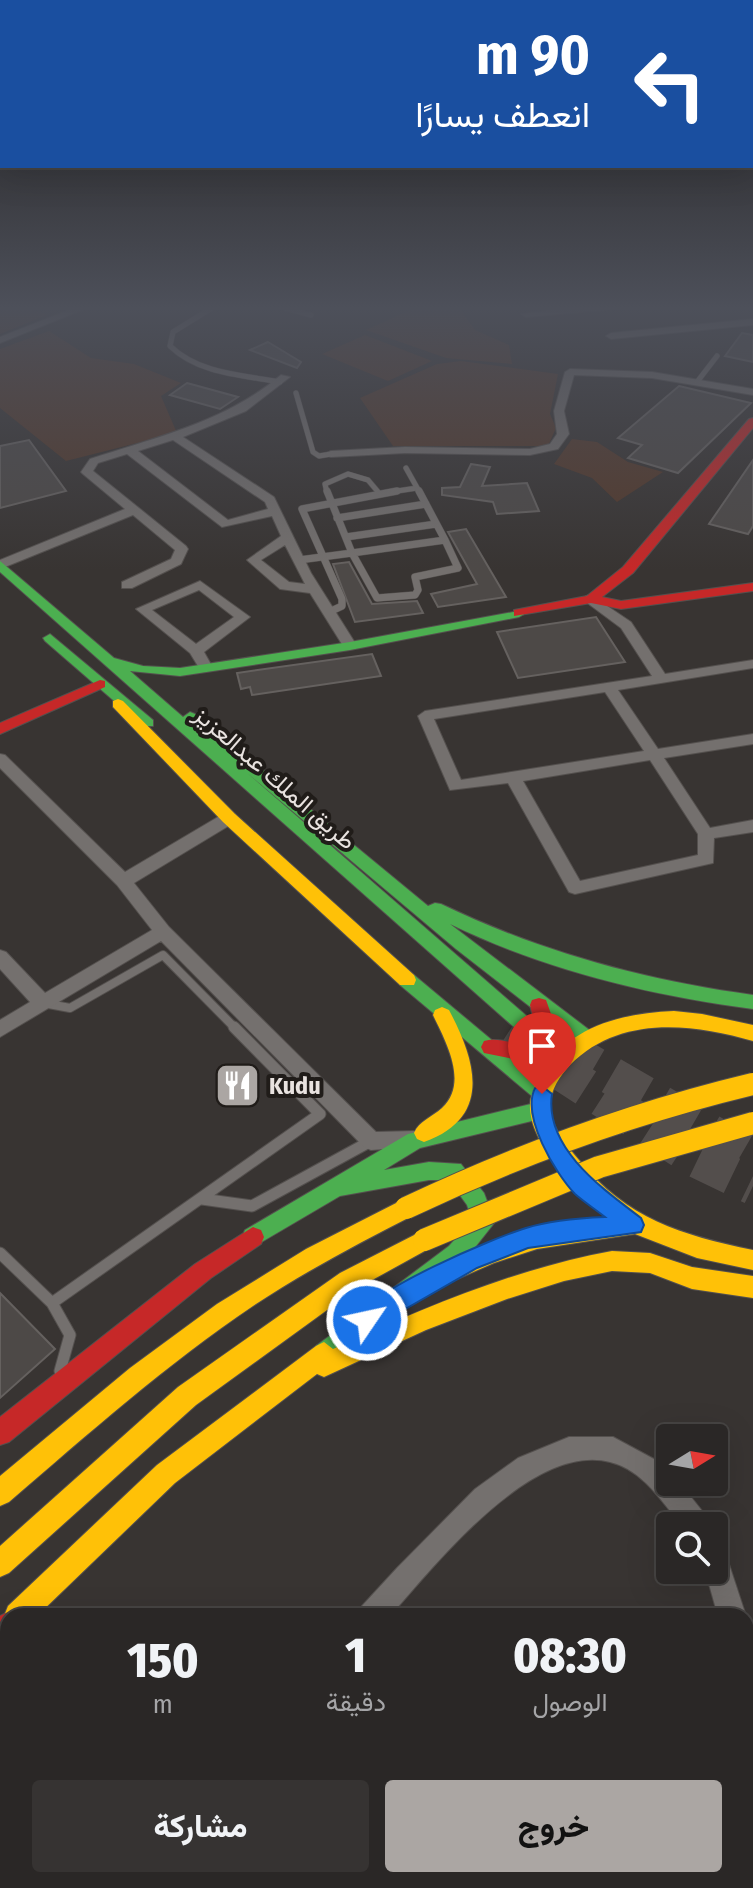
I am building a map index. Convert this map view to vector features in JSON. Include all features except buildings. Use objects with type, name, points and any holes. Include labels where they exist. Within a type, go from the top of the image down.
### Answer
[{"type":"main road","points":[[591,599],[628,570],[753,421]]},
{"type":"main road","name":"طريق الملك عبدالعزيز","points":[[0,565],[522,1023]]},
{"type":"main road","points":[[107,660],[142,670],[180,672],[350,646],[591,599],[621,605],[751,589]]},
{"type":"main road","name":"طريق الملك عبدالعزيز","points":[[33,624],[104,688],[307,857],[460,994]]},
{"type":"main road","points":[[124,675],[174,704],[387,882],[539,1005],[585,1038]]},
{"type":"main road","points":[[0,729],[104,688],[132,722],[229,818],[439,1010],[489,1046],[541,1102],[550,1137],[582,1186],[633,1225],[697,1250],[753,1260]]},
{"type":"main road","points":[[387,882],[510,945],[684,996],[753,1002]]},
{"type":"main road","points":[[489,1046],[523,1053],[541,1044],[545,1025],[539,1005]]},
{"type":"main road","points":[[0,1433],[203,1271],[283,1216],[415,1140],[455,1108],[466,1075],[459,1049],[439,1010]]},
{"type":"main road","points":[[541,1102],[559,1059],[585,1038],[635,1021],[672,1018],[750,1030]]},
{"type":"main road","points":[[0,1493],[136,1378],[257,1290],[322,1250],[475,1174],[584,1132],[753,1084]]},
{"type":"main road","points":[[415,1140],[541,1102]]},
{"type":"main road","points":[[0,1564],[187,1396],[348,1281],[424,1240],[599,1167],[753,1123]]},
{"type":"main road","points":[[26,1608],[166,1474],[457,1253],[484,1222],[476,1200],[454,1171],[429,1171],[333,1188]]},
{"type":"main road","points":[[387,1304],[469,1260],[527,1238],[577,1228],[633,1225]]},
{"type":"main road","points":[[285,1382],[420,1321],[564,1270],[612,1261],[650,1263],[692,1278],[753,1287]]},
{"type":"street","points":[[127,585],[176,561],[182,549],[87,472],[94,461],[175,437],[260,401],[267,394]]},
{"type":"street","points":[[331,454],[545,450],[554,447],[563,434],[559,411],[564,394]]},
{"type":"street","points":[[175,437],[255,488],[277,511],[299,560],[350,646]]},
{"type":"street","points":[[128,449],[226,524],[277,511]]},
{"type":"street","points":[[0,565],[134,510]]},
{"type":"street","points":[[289,537],[253,560],[285,586],[315,589]]},
{"type":"street","points":[[196,651],[243,617],[200,585],[143,609],[196,651],[206,668]]},
{"type":"street","points":[[591,599],[626,625],[661,678]]},
{"type":"street","points":[[753,664],[425,716],[456,786],[753,739]]},
{"type":"street","points":[[513,777],[575,888],[707,859],[706,834],[609,687]]},
{"type":"street","points":[[0,759],[123,881],[163,932],[371,1141],[415,1140]]},
{"type":"street","points":[[123,881],[229,818]]},
{"type":"street","points":[[706,834],[753,826]]},
{"type":"street","points":[[0,1029],[163,932]]},
{"type":"street","points":[[0,957],[43,1003]]},
{"type":"street","points":[[380,1608],[496,1484],[533,1461],[580,1446],[609,1449],[638,1463],[671,1487],[688,1512]]},
{"type":"street","points":[[723,1584],[730,1608]]},
{"type":"lane","points":[[296,394],[313,452],[319,456],[331,454]]},
{"type":"lane","points":[[379,493],[369,477],[354,475],[325,484],[329,502],[377,598],[415,595],[418,590],[415,577],[458,568],[406,468]]},
{"type":"lane","points":[[329,612],[342,606],[342,599],[302,509],[417,488]]},
{"type":"lane","points":[[337,518],[426,504]]},
{"type":"lane","points":[[346,537],[436,524]]},
{"type":"lane","points":[[299,560],[445,540]]},
{"type":"lane","points":[[43,1003],[70,1008],[163,955],[320,1114],[52,1303]]},
{"type":"lane","points":[[202,1199],[234,1206],[252,1206],[371,1141]]},
{"type":"lane","points":[[0,1253],[52,1303],[69,1325],[71,1344],[52,1389]]},
{"type":"shaded area","points":[[0,394],[164,394],[161,396],[177,433],[66,461],[0,408]]},
{"type":"shaded area","points":[[369,394],[554,394],[550,414],[556,428],[548,446],[393,446],[360,398]]},
{"type":"shaded area","points":[[572,439],[597,442],[628,462],[663,472],[617,502],[592,478],[554,464]]},
{"type":"tunnel","points":[[506,1036],[697,1159],[753,1186]]},
{"type":"tunnel","points":[[562,1047],[753,1158]]},
{"type":"traffic: fast","points":[[0,565],[522,1023]]},
{"type":"traffic: fast","points":[[107,660],[142,670],[180,672],[350,646],[519,613]]},
{"type":"traffic: fast","points":[[50,638],[148,723]]},
{"type":"traffic: fast","points":[[190,717],[462,944],[585,1038]]},
{"type":"traffic: fast","points":[[435,909],[511,944],[590,970],[629,981],[753,1002]]},
{"type":"traffic: fast","points":[[407,980],[542,1094]]},
{"type":"traffic: fast","points":[[253,1237],[415,1140],[540,1110]]},
{"type":"traffic: fast","points":[[324,1354],[457,1253],[484,1222],[476,1200],[454,1171],[429,1171],[333,1188]]},
{"type":"traffic: slow","points":[[118,704],[229,818],[407,980]]},
{"type":"traffic: slow","points":[[424,1133],[454,1109],[464,1086],[462,1062],[442,1015]]},
{"type":"traffic: slow","points":[[753,1033],[702,1021],[674,1019],[621,1025],[597,1034],[575,1048],[549,1077],[539,1106],[547,1131],[566,1160],[585,1183],[626,1218],[672,1240],[753,1260]]},
{"type":"traffic: slow","points":[[406,1208],[576,1136],[663,1107],[753,1084]]},
{"type":"traffic: slow","points":[[424,1240],[599,1167],[753,1123]]},
{"type":"traffic: slow","points":[[0,1493],[138,1377],[225,1312],[314,1257],[406,1208]]},
{"type":"traffic: slow","points":[[446,1273],[491,1253],[537,1239],[633,1225]]},
{"type":"traffic: slow","points":[[0,1564],[187,1396],[348,1281],[424,1240]]},
{"type":"traffic: slow","points":[[324,1365],[420,1321],[507,1288],[564,1270],[612,1261],[650,1263],[692,1278],[753,1287]]},
{"type":"traffic: slow","points":[[26,1608],[166,1474],[324,1354]]},
{"type":"traffic: jam","points":[[591,599],[628,570],[753,421]]},
{"type":"traffic: jam","points":[[519,613],[591,599],[621,605],[753,587]]},
{"type":"traffic: jam","points":[[0,729],[100,684]]},
{"type":"traffic: jam","points":[[491,1047],[523,1053],[541,1044],[545,1025],[539,1005]]},
{"type":"traffic: jam","points":[[0,1433],[203,1271],[253,1237]]},
{"type":"place","name":"Kudu","points":[[238,1086]]},
{"type":"route","points":[[367,1320],[387,1304],[469,1260],[527,1238],[577,1228],[633,1225],[582,1186],[550,1137],[540,1110],[542,1094]]}]
